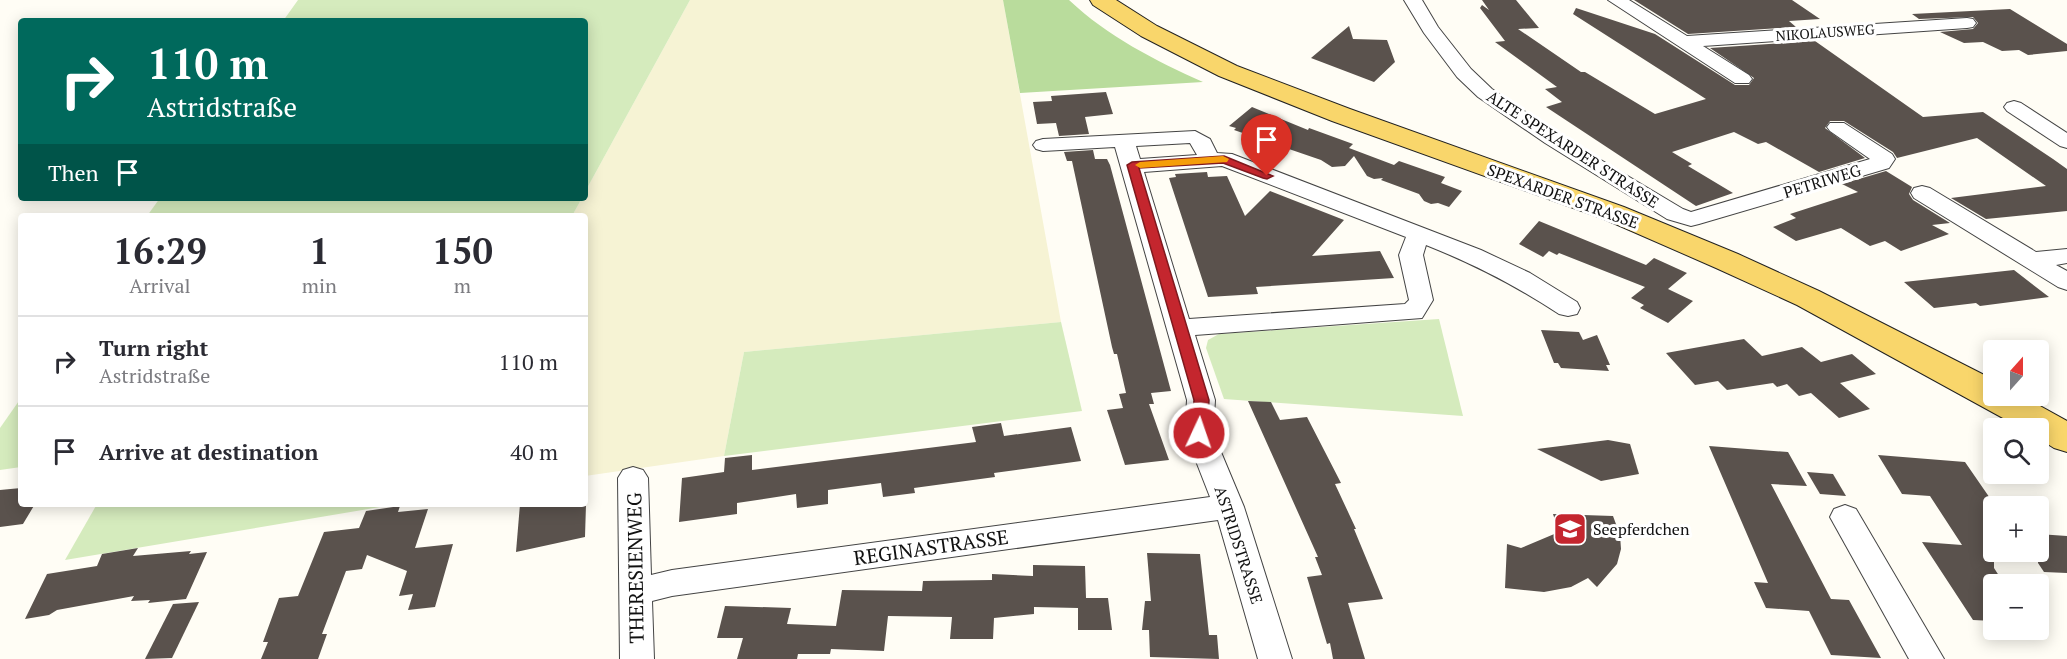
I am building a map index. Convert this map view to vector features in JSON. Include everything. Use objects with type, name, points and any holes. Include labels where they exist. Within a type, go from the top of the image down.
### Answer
[{"type":"main road","name":"SPEXARDER STRASSE","points":[[1101,0],[1120,7],[1149,31],[1202,59],[1278,92],[1614,213],[1727,261],[1808,298],[1983,390]]},
{"type":"main road","name":"SPEXARDER STRASSE","points":[[2011,406],[2067,438]]},
{"type":"street","name":"ALTE SPEXARDER STRASSE","points":[[1413,0],[1430,29],[1464,73],[1485,93],[1552,139],[1675,214],[1691,219],[1703,217]]},
{"type":"street","points":[[1617,0],[1742,79]]},
{"type":"street","name":"NIKOLAUSWEG","points":[[1684,42],[1967,23]]},
{"type":"street","points":[[2014,107],[2067,141]]},
{"type":"street","name":"PETRIWEG","points":[[1703,217],[1881,163],[1884,159],[1836,127]]},
{"type":"street","points":[[1043,144],[1194,137],[1203,143],[1209,160]]},
{"type":"street","name":"ASTRIDSTRASSE","points":[[1124,141],[1201,400],[1199,433],[1228,507],[1275,659]]},
{"type":"street","points":[[1132,165],[1224,159],[1473,255],[1521,278],[1568,308]]},
{"type":"street","points":[[1922,193],[2067,282]]},
{"type":"street","points":[[1180,328],[1413,312],[1421,300],[1411,255],[1419,234]]},
{"type":"street","points":[[2033,260],[2067,256]]},
{"type":"street","name":"THERESIENWEG","points":[[633,478],[637,659]]},
{"type":"street","name":"REGINASTRASSE","points":[[635,592],[672,583],[1191,510],[1228,507]]},
{"type":"street","points":[[1845,517],[1927,659]]},
{"type":"shaded area","points":[[690,0],[1003,0],[1061,322],[744,352],[724,456],[588,476],[588,213],[574,213],[580,201],[588,201],[588,187]]},
{"type":"green space","points":[[298,0],[690,0],[588,187],[588,18],[285,18]]},
{"type":"green space","points":[[1003,0],[1069,0],[1099,25],[1133,47],[1203,82],[1020,93]]},
{"type":"green space","points":[[158,201],[580,201],[574,213],[149,213]]},
{"type":"green space","points":[[1439,319],[1463,416],[1224,399],[1206,348],[1208,340],[1219,334]]},
{"type":"green space","points":[[1061,322],[1082,411],[724,456],[744,352]]},
{"type":"green space","points":[[18,402],[18,467],[0,470],[0,428]]},
{"type":"green space","points":[[95,507],[380,507],[65,560]]},
{"type":"building","points":[[1482,0],[1516,0],[1539,28],[1518,29],[1581,72],[1585,72],[1655,114],[1706,99],[1573,14],[1576,8],[1655,34],[1735,85],[1749,85],[1754,78],[1710,48],[1815,41],[1923,117],[1983,112],[2053,159],[2067,169],[2067,211],[1986,219],[1951,198],[2046,186],[1977,138],[1897,158],[1893,152],[1844,121],[1830,121],[1825,128],[1865,158],[1819,172],[1766,142],[1758,144],[1734,132],[1672,152],[1692,164],[1688,166],[1733,193],[1696,206],[1546,107],[1562,102],[1545,89],[1557,87],[1495,42],[1505,41],[1480,8],[1482,5],[1489,10]]},
{"type":"building","points":[[1634,0],[1792,0],[1820,19],[1789,21],[1796,27],[1688,34]]},
{"type":"building","points":[[2010,9],[2067,44],[2067,51],[2028,55],[2019,50],[2002,51],[1983,42],[1964,43],[1940,32],[1973,29],[1978,23],[1973,17],[1919,19],[1912,14]]},
{"type":"building","points":[[1349,26],[1353,39],[1387,40],[1395,62],[1374,82],[1311,58]]},
{"type":"building","points":[[1106,92],[1113,114],[1085,117],[1089,134],[1059,136],[1056,123],[1037,124],[1033,102],[1052,101],[1051,96]]},
{"type":"building","points":[[1252,107],[1308,130],[1309,128],[1353,144],[1349,148],[1394,165],[1399,161],[1445,177],[1441,183],[1462,191],[1449,207],[1438,203],[1431,204],[1424,201],[1419,194],[1381,180],[1383,178],[1374,179],[1367,176],[1354,156],[1345,166],[1332,167],[1321,160],[1234,130],[1236,128],[1229,126]]},
{"type":"building","points":[[1093,150],[1095,159],[1107,159],[1110,165],[1171,391],[1151,393],[1154,404],[1149,404],[1169,460],[1125,465],[1107,410],[1123,408],[1119,394],[1126,393],[1117,354],[1114,354],[1112,347],[1072,161],[1067,161],[1064,152]]},
{"type":"building","points":[[1886,171],[1912,187],[1909,194],[1913,200],[1950,223],[1932,225],[1949,234],[1901,251],[1885,241],[1870,246],[1841,228],[1796,241],[1773,227],[1796,218],[1790,214],[1858,192],[1842,184]]},
{"type":"building","points":[[1207,172],[1208,177],[1227,176],[1245,216],[1270,191],[1344,220],[1312,256],[1380,251],[1394,278],[1256,287],[1258,294],[1208,297],[1169,178],[1176,177],[1175,174]]},
{"type":"building","points":[[1539,221],[1646,265],[1654,258],[1687,273],[1668,289],[1693,301],[1668,323],[1640,308],[1644,305],[1631,298],[1645,287],[1559,253],[1557,255],[1549,251],[1543,257],[1519,244]]},
{"type":"building","points":[[2014,270],[2049,297],[1980,306],[1976,303],[1934,308],[1904,282]]},
{"type":"building","points":[[1541,330],[1579,332],[1583,340],[1597,335],[1610,365],[1606,365],[1609,371],[1561,368],[1558,363],[1554,363]]},
{"type":"building","points":[[1744,339],[1762,356],[1802,347],[1821,362],[1852,354],[1876,374],[1840,383],[1870,409],[1839,418],[1811,393],[1799,396],[1787,384],[1777,387],[1773,383],[1727,390],[1718,381],[1695,385],[1666,353]]},
{"type":"building","points":[[1248,401],[1271,402],[1280,420],[1307,417],[1341,483],[1335,484],[1356,529],[1354,529],[1383,599],[1348,603],[1365,659],[1333,659],[1330,643],[1327,644],[1307,577],[1322,575],[1315,557],[1318,557]]},
{"type":"building","points":[[1001,423],[1004,436],[1071,427],[1081,461],[994,473],[995,477],[914,488],[915,493],[883,497],[881,483],[828,490],[828,504],[797,508],[796,494],[737,503],[737,514],[679,522],[682,478],[724,472],[725,458],[752,455],[752,470],[976,442],[972,427]]},
{"type":"building","points":[[1608,440],[1630,444],[1639,474],[1601,481],[1537,449]]},
{"type":"building","points":[[1709,446],[1788,452],[1807,486],[1771,484],[1831,599],[1849,600],[1881,658],[1831,655],[1809,611],[1766,608],[1754,582],[1768,583]]},
{"type":"building","points":[[1878,455],[1965,462],[1988,496],[1983,496],[1983,562],[1994,562],[1994,568],[1998,574],[1983,574],[1983,620],[1973,620],[1922,542],[1962,545],[1930,496],[1902,494]]},
{"type":"building","points":[[1807,472],[1833,474],[1846,496],[1820,494]]},
{"type":"building","points":[[18,488],[18,507],[33,507],[23,524],[0,527],[0,490]]},
{"type":"building","points":[[393,507],[400,507],[398,512],[428,509],[415,548],[453,544],[435,607],[408,610],[413,594],[399,596],[407,571],[367,555],[362,569],[346,571],[322,634],[327,634],[318,659],[261,659],[268,642],[263,642],[279,598],[298,596],[324,532],[359,528],[366,511]]},
{"type":"building","points":[[520,507],[586,507],[585,537],[516,552]]},
{"type":"building","points":[[1553,514],[1613,516],[1620,535],[1621,549],[1617,564],[1597,587],[1588,578],[1571,587],[1544,592],[1505,588],[1507,544],[1521,548],[1559,532]]},
{"type":"building","points":[[2049,535],[2067,536],[2067,573],[2044,572],[2038,563],[2049,562]]},
{"type":"building","points":[[138,548],[133,556],[191,551],[189,554],[207,552],[186,599],[148,603],[150,600],[131,601],[134,596],[57,610],[49,615],[25,619],[47,574],[97,566],[102,554]]},
{"type":"building","points":[[1147,553],[1200,554],[1209,635],[1217,635],[1219,659],[1150,657],[1149,630],[1142,630],[1145,601],[1151,601]]},
{"type":"building","points":[[1033,565],[1085,566],[1086,598],[1108,598],[1112,630],[1078,630],[1078,608],[1034,607],[1034,614],[994,618],[993,639],[950,639],[952,617],[888,616],[884,651],[831,649],[830,654],[798,654],[797,659],[737,659],[743,638],[717,638],[725,606],[791,608],[787,624],[836,626],[842,590],[922,591],[923,581],[992,580],[992,574],[1033,576]]},
{"type":"building","points":[[199,602],[172,658],[145,659],[173,604]]},
{"type":"slow traffic","points":[[1140,165],[1223,159]]},
{"type":"place","name":"Seepferdchen","points":[[1570,529]]},
{"type":"route","points":[[1199,433],[1201,400],[1132,165],[1224,159],[1267,176]]}]
